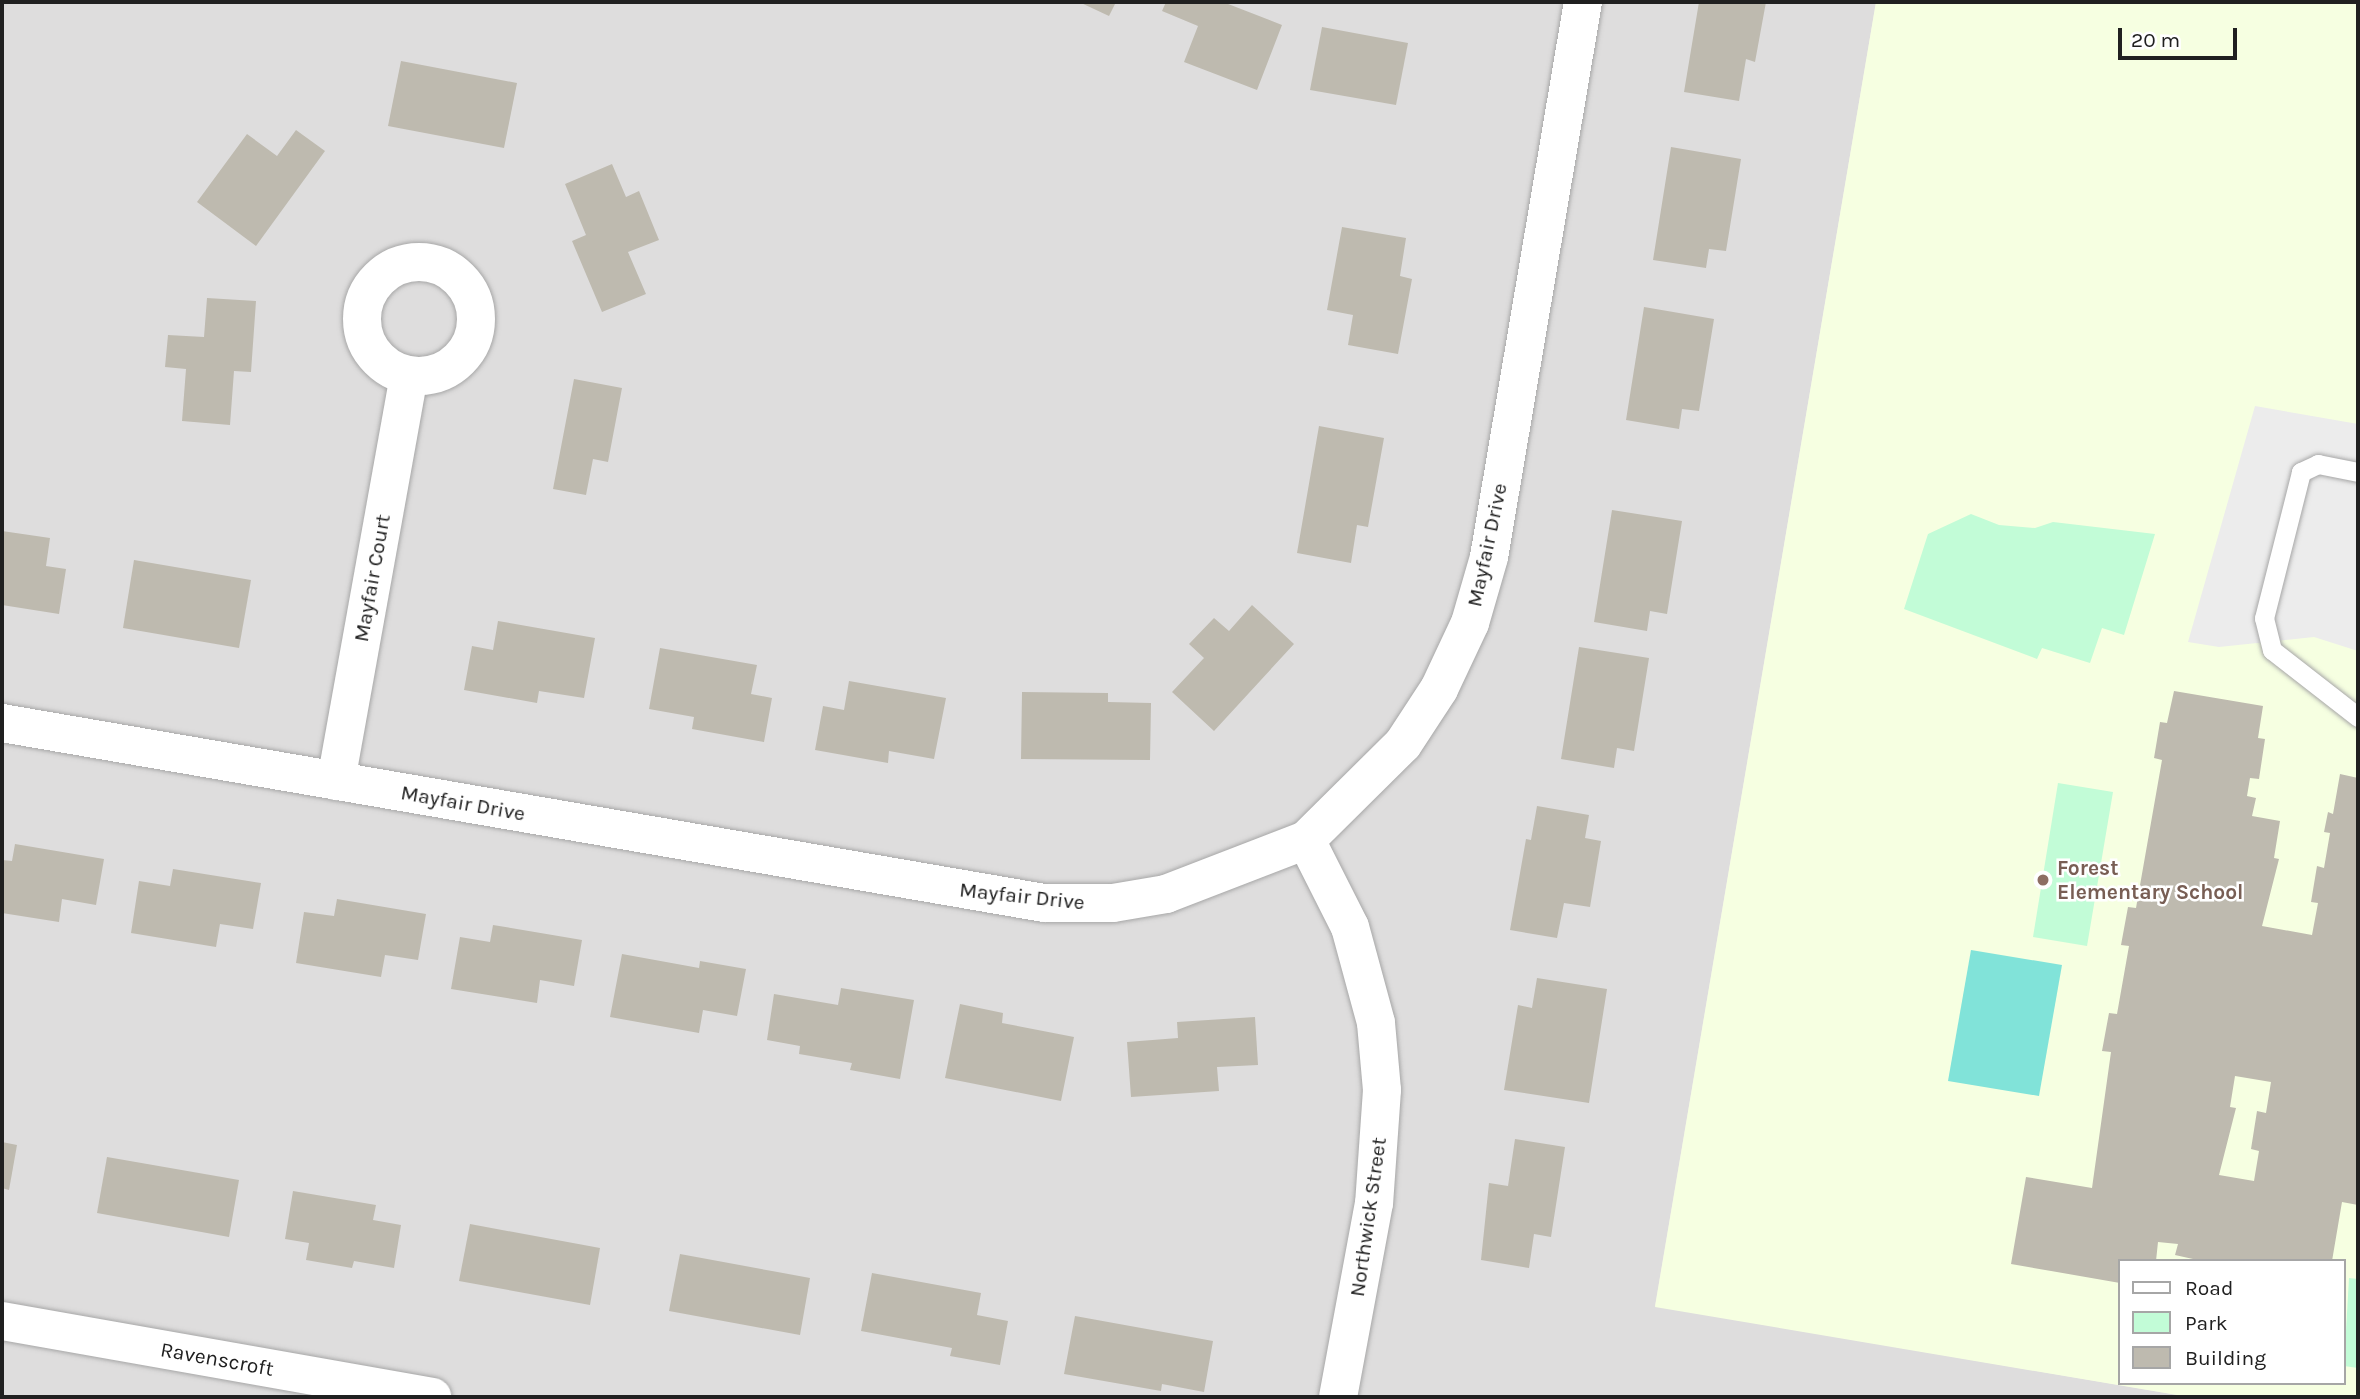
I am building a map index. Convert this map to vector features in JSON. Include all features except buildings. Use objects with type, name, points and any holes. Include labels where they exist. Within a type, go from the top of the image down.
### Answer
[{"type":"street","name":"Mayfair Drive","points":[[2,723],[1010,899],[1065,904],[1113,903],[1166,894],[1306,840],[1403,744],[1439,689],[1470,623],[1489,557],[1583,2]]},
{"type":"street","name":"Mayfair Court","points":[[336,781],[409,376]]},
{"type":"street","name":"Northwick Street","points":[[1306,840],[1350,927],[1376,1023],[1382,1090],[1374,1203],[1338,1397]]},
{"type":"street","name":"Ravenscroft","points":[[2,1321],[432,1397]]},
{"type":"lane","points":[[2358,472],[2318,464],[2301,472],[2264,618],[2272,650],[2358,717]]},
{"type":"shaded area","points":[[2,2],[1876,2],[1655,1306],[2190,1397],[2,1397]]},
{"type":"shaded area","name":"Forest Elementary School","points":[[1876,2],[2358,2],[2358,1397],[2189,1397],[1655,1307]]},
{"type":"shaded area","points":[[2255,406],[2358,424],[2358,651],[2314,637],[2219,647],[2188,642]]},
{"type":"shaded area","points":[[1971,950],[2062,965],[2039,1096],[1948,1081]]},
{"type":"green space","points":[[1971,514],[1999,525],[2035,528],[2053,522],[2155,534],[2124,635],[2102,628],[2090,663],[2042,648],[2037,659],[1904,609],[1928,534]]},
{"type":"green space","points":[[2058,783],[2113,792],[2087,946],[2033,937]]},
{"type":"green space","points":[[2349,1278],[2358,1279],[2358,1368],[2346,1366]]},
{"type":"place","name":"Forest Elementary School","points":[[2043,880]]}]
